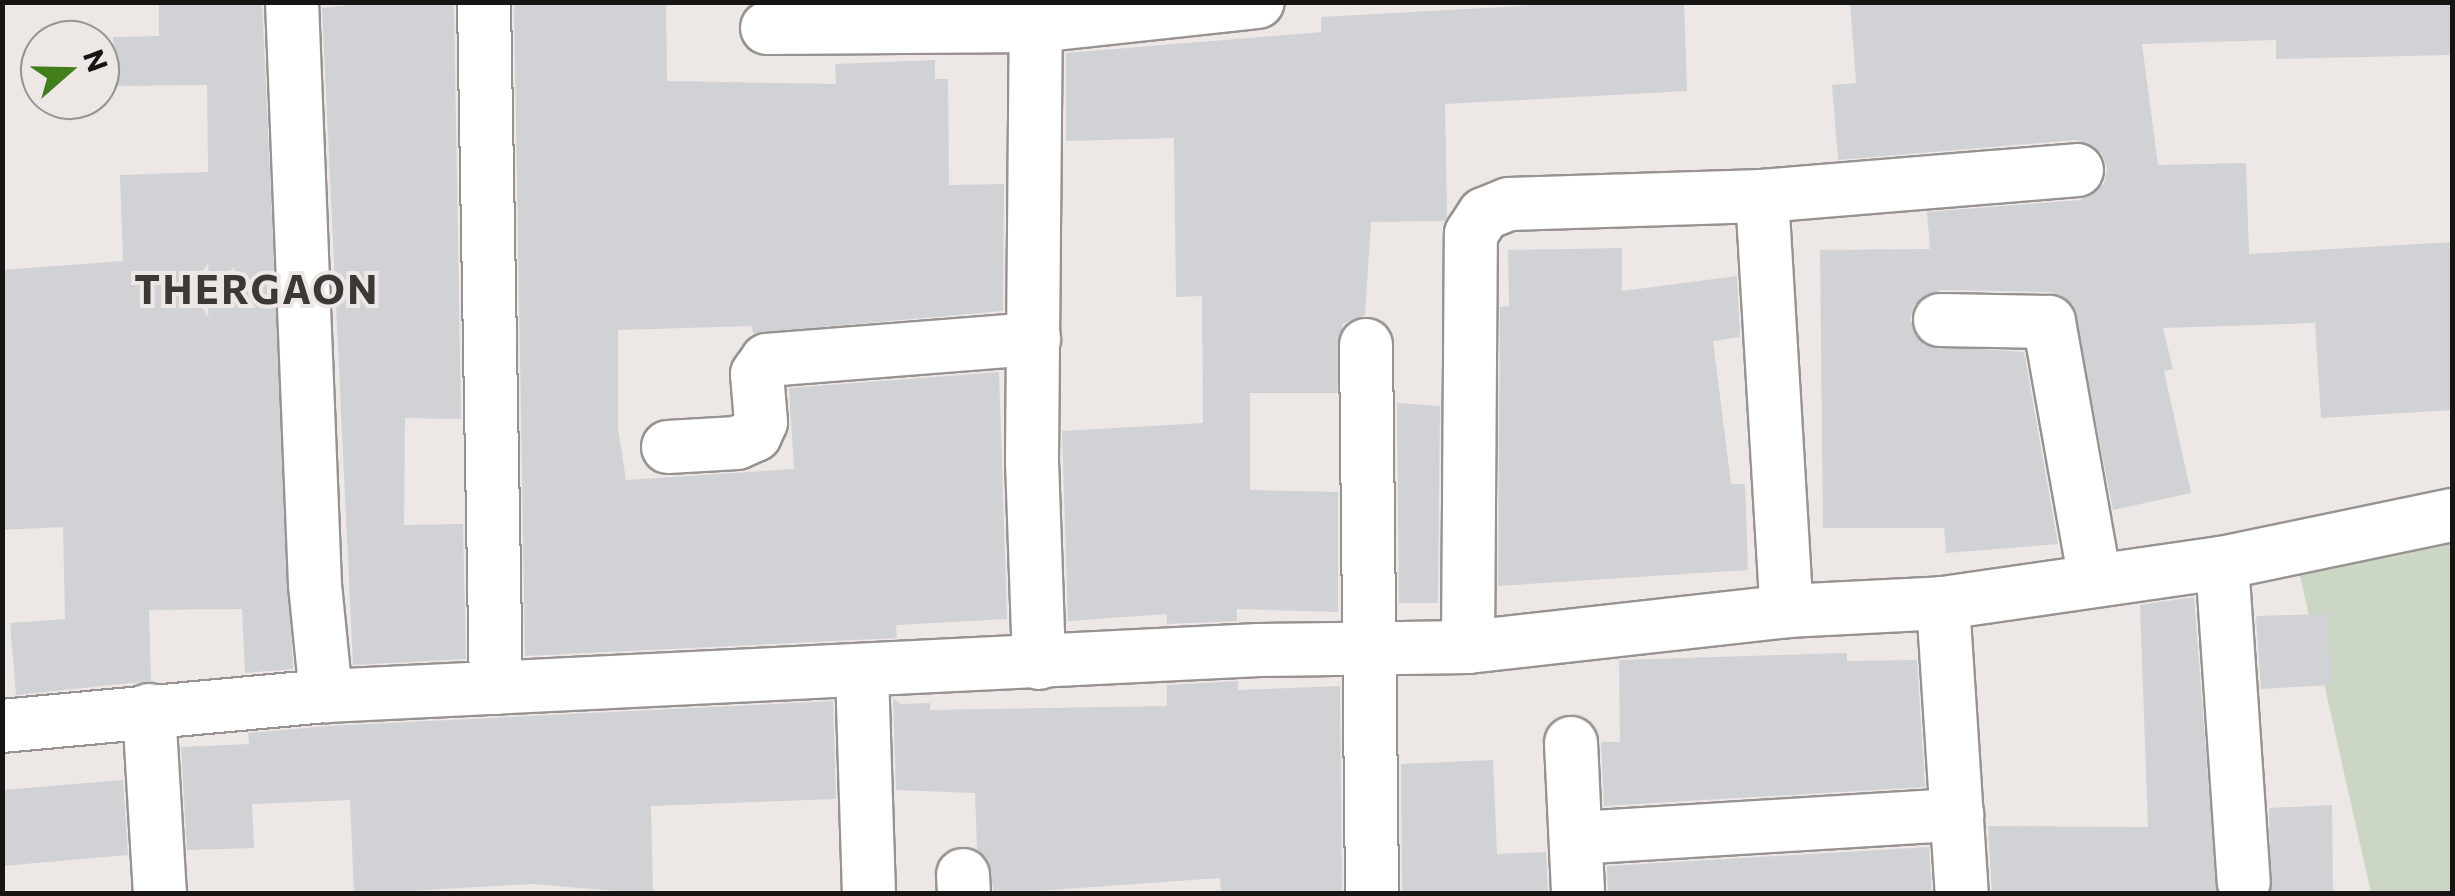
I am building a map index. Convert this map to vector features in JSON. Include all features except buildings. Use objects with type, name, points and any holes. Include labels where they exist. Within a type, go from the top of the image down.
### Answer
[{"type":"street","points":[[292,2],[315,585],[326,696]]},
{"type":"street","points":[[484,2],[496,688]]},
{"type":"street","points":[[767,28],[1258,2]]},
{"type":"street","points":[[1036,14],[1034,339],[1039,662]]},
{"type":"street","points":[[1468,647],[1471,234],[1484,214],[1508,204],[1762,196],[2077,170]]},
{"type":"street","points":[[1762,196],[1787,611]]},
{"type":"street","points":[[1940,320],[2049,322],[2094,579]]},
{"type":"street","points":[[668,447],[737,443],[755,434],[761,422],[757,374],[767,360],[1034,339]]},
{"type":"street","points":[[1366,345],[1366,652],[1372,894]]},
{"type":"street","points":[[2,726],[326,696],[1039,662],[1468,647],[1787,611],[1943,603],[2222,563],[2452,514]]},
{"type":"street","points":[[2222,563],[2244,882]]},
{"type":"street","points":[[1943,603],[1962,894]]},
{"type":"street","points":[[862,672],[869,894]]},
{"type":"street","points":[[150,710],[160,894]]},
{"type":"street","points":[[1571,743],[1578,894]]},
{"type":"street","points":[[1576,838],[1957,816]]},
{"type":"green space","points":[[2452,520],[2452,893],[2371,893],[2294,549]]},
{"type":"district","name":"THERGAON","points":[[257,288]]}]
